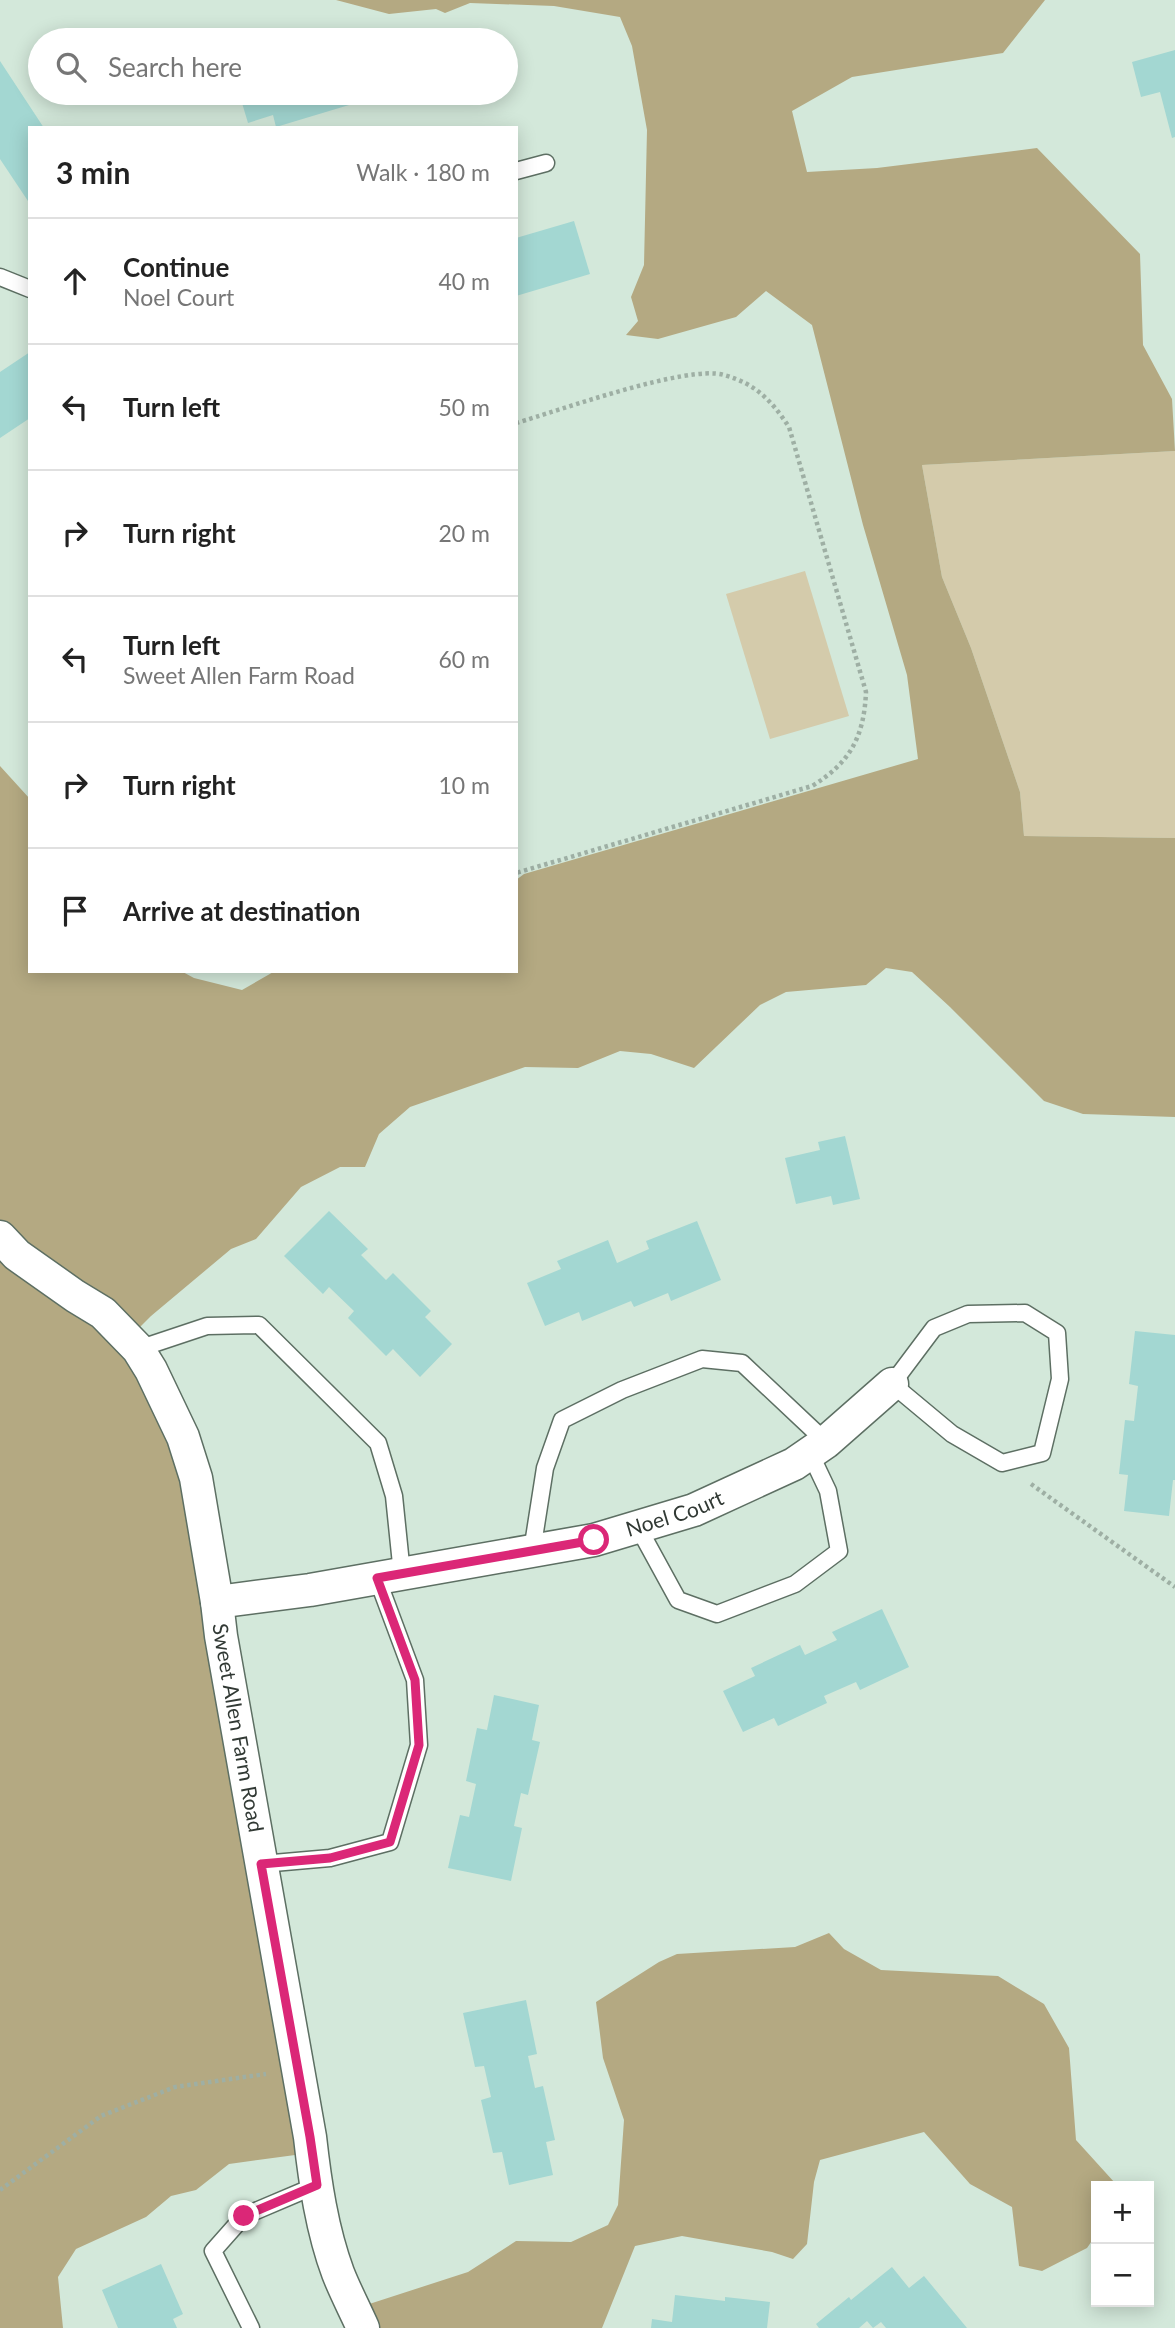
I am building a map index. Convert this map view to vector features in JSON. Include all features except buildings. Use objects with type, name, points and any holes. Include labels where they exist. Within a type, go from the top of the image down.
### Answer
[{"type":"street","name":"Sweet Allen Farm Road","points":[[0,1237],[17,1255],[103,1313],[138,1349],[183,1437],[196,1478],[317,2185],[338,2273],[363,2328]]},
{"type":"street","name":"Noel Court","points":[[217,1602],[310,1590],[594,1540],[694,1510],[794,1464],[818,1448],[892,1384]]},
{"type":"lane","points":[[518,170],[546,163]]},
{"type":"lane","points":[[0,277],[28,288]]},
{"type":"lane","points":[[1026,1313],[1057,1333],[1060,1379],[1042,1453],[1002,1463],[952,1434],[892,1384],[934,1328],[968,1314],[1026,1313]]},
{"type":"lane","points":[[138,1349],[207,1326],[259,1325],[378,1443],[394,1496],[390,1576],[415,1680],[419,1745],[390,1842],[330,1858],[261,1864]]},
{"type":"lane","points":[[532,1551],[545,1468],[562,1420],[622,1390],[702,1359],[742,1363],[818,1448],[839,1551],[795,1584],[717,1614],[678,1600],[638,1527]]},
{"type":"lane","points":[[251,2328],[213,2251],[244,2216],[317,2185]]},
{"type":"path","points":[[518,422],[690,375],[722,374],[751,385],[774,404],[789,427],[866,692],[865,718],[853,748],[832,774],[812,786],[518,872]]},
{"type":"path","points":[[1002,1463],[1175,1587]]},
{"type":"path","points":[[0,2190],[101,2116],[175,2087],[298,2070]]},
{"type":"shaded area","points":[[336,0],[1045,0],[1003,53],[852,77],[792,111],[807,172],[877,168],[1037,148],[1140,254],[1143,345],[1172,399],[1175,451],[922,465],[942,577],[971,648],[1020,792],[1024,836],[1175,838],[1175,1117],[1083,1114],[1044,1101],[912,972],[886,968],[866,985],[786,992],[760,1005],[694,1068],[651,1054],[620,1051],[578,1068],[525,1067],[410,1107],[379,1134],[365,1167],[340,1167],[301,1187],[256,1239],[231,1249],[134,1333],[175,1410],[310,2153],[229,2164],[196,2190],[171,2196],[146,2217],[76,2249],[58,2277],[63,2328],[0,2328],[0,766],[28,797],[28,973],[185,973],[194,978],[242,990],[272,973],[518,973],[518,878],[524,874],[918,759],[907,675],[863,525],[812,325],[766,291],[736,317],[658,339],[626,335],[638,321],[631,297],[644,265],[647,130],[632,46],[620,17],[554,6],[470,3],[445,13],[436,9],[389,14]]},
{"type":"shaded area","points":[[1175,451],[1175,838],[1024,836],[1020,792],[971,648],[942,577],[922,465]]},
{"type":"shaded area","points":[[805,571],[849,716],[770,739],[726,594]]},
{"type":"shaded area","points":[[829,1933],[844,1949],[881,1970],[998,1976],[1044,2004],[1069,2048],[1076,2140],[1113,2181],[1091,2181],[1091,2242],[1087,2248],[1042,2271],[1019,2266],[1012,2207],[970,2184],[924,2132],[820,2160],[814,2182],[807,2244],[793,2259],[772,2252],[682,2236],[635,2246],[602,2328],[367,2328],[360,2307],[468,2272],[516,2241],[571,2242],[608,2225],[618,2205],[624,2120],[603,2058],[596,2002],[659,1962],[677,1954],[795,1947]]},
{"type":"route","points":[[244,2216],[317,2185],[261,1864],[330,1858],[390,1842],[419,1745],[415,1680],[377,1578],[594,1540]]}]
